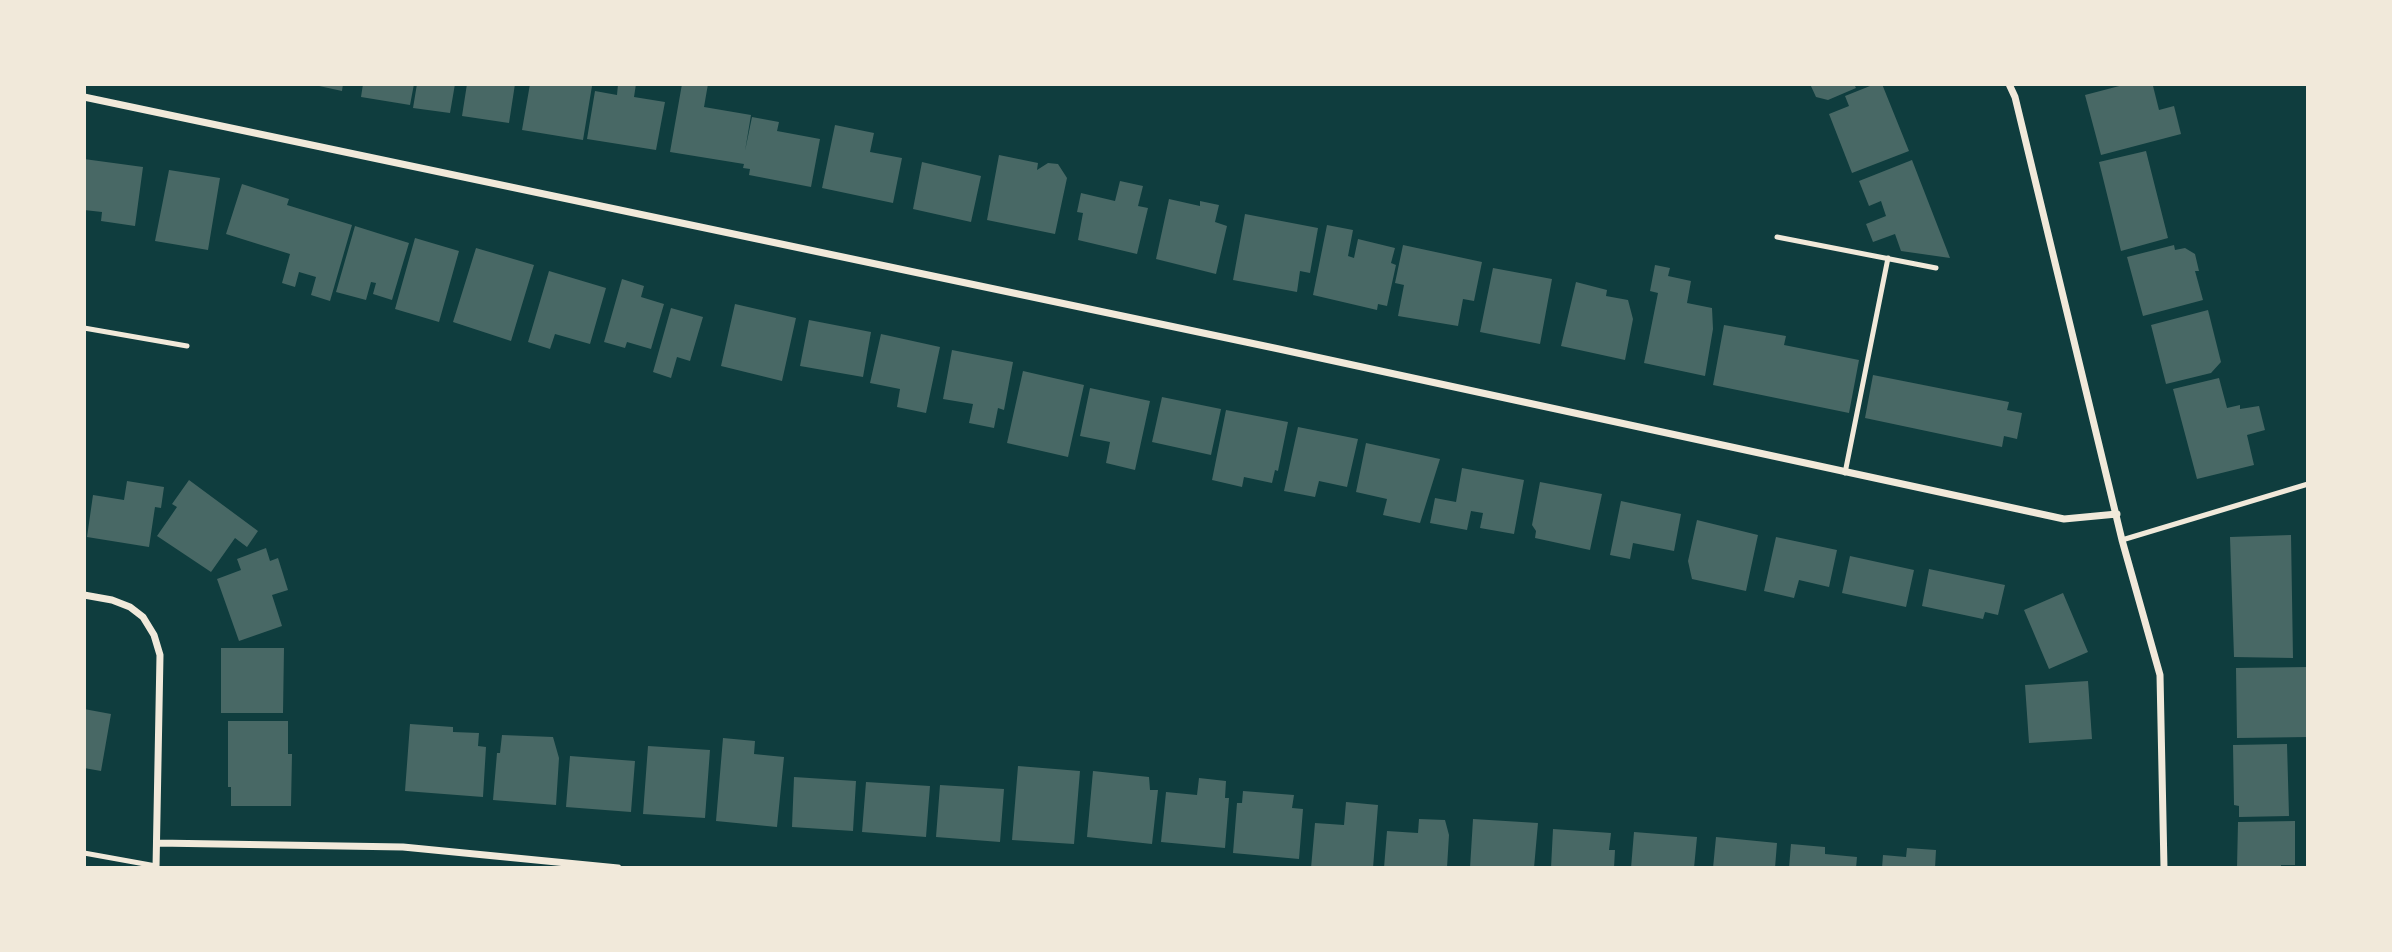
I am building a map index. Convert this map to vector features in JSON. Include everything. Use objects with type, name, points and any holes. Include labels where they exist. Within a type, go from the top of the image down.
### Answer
[{"type":"street","points":[[2009,84],[2015,97],[2123,540],[2161,675],[2164,868]]},
{"type":"street","points":[[84,97],[1279,349],[2064,519],[2117,514]]},
{"type":"street","points":[[84,595],[112,600],[130,607],[143,617],[154,635],[160,655],[156,867]]},
{"type":"street","points":[[157,843],[403,848],[618,868]]},
{"type":"lane","points":[[1777,237],[1936,268]]},
{"type":"lane","points":[[1845,473],[1888,258]]},
{"type":"lane","points":[[84,328],[187,346]]},
{"type":"lane","points":[[2123,540],[2308,484]]},
{"type":"lane","points":[[84,853],[156,867]]},
{"type":"building","points":[[310,84],[343,84],[342,91]]},
{"type":"building","points":[[363,84],[414,84],[410,105],[361,97]]},
{"type":"building","points":[[417,84],[455,84],[450,113],[413,108]]},
{"type":"building","points":[[467,84],[515,84],[509,123],[462,116]]},
{"type":"building","points":[[530,84],[592,86],[583,140],[522,130]]},
{"type":"building","points":[[618,84],[636,84],[634,97],[665,102],[656,150],[587,139],[595,91],[617,95]]},
{"type":"building","points":[[682,84],[708,84],[704,107],[751,115],[745,151],[752,117],[779,122],[777,131],[820,139],[811,187],[749,175],[750,169],[743,168],[744,164],[670,152]]},
{"type":"building","points":[[1810,84],[1854,84],[1856,88],[1828,100],[1816,97]]},
{"type":"building","points":[[1875,84],[1882,84],[1909,151],[1852,173],[1829,114],[1849,106],[1845,96]]},
{"type":"building","points":[[2127,84],[2153,86],[2159,110],[2174,106],[2181,134],[2101,155],[2085,95]]},
{"type":"building","points":[[835,125],[874,133],[870,152],[902,158],[893,203],[822,188]]},
{"type":"building","points":[[2146,151],[2168,238],[2121,251],[2099,162]]},
{"type":"building","points":[[999,155],[1038,163],[1037,170],[1048,163],[1058,164],[1067,178],[1055,234],[987,220]]},
{"type":"building","points":[[84,159],[143,167],[135,226],[101,221],[102,212],[84,210]]},
{"type":"building","points":[[1912,160],[1950,258],[1901,251],[1895,234],[1873,242],[1866,224],[1886,216],[1881,201],[1869,206],[1859,181]]},
{"type":"building","points":[[922,162],[981,176],[971,222],[913,209]]},
{"type":"building","points":[[169,170],[220,178],[208,250],[155,241]]},
{"type":"building","points":[[1120,181],[1143,186],[1138,206],[1148,208],[1137,254],[1078,240],[1083,213],[1077,212],[1081,193],[1115,201]]},
{"type":"building","points":[[242,184],[289,199],[287,205],[352,225],[330,301],[311,295],[316,277],[299,272],[295,287],[282,283],[290,254],[226,234]]},
{"type":"building","points":[[1169,199],[1200,206],[1200,201],[1219,205],[1215,222],[1227,226],[1216,274],[1156,259]]},
{"type":"building","points":[[1245,214],[1318,228],[1310,273],[1300,271],[1297,292],[1233,280]]},
{"type":"building","points":[[1327,225],[1353,230],[1348,256],[1354,258],[1358,239],[1395,248],[1391,263],[1396,265],[1387,306],[1378,304],[1377,310],[1313,295]]},
{"type":"building","points":[[355,226],[409,243],[392,300],[373,294],[376,283],[371,282],[366,300],[336,292]]},
{"type":"building","points":[[415,238],[459,251],[439,322],[395,309]]},
{"type":"building","points":[[1403,245],[1482,262],[1474,301],[1463,299],[1458,326],[1398,316],[1404,285],[1395,283]]},
{"type":"building","points":[[2174,245],[2175,250],[2185,248],[2195,254],[2199,271],[2195,271],[2203,300],[2143,316],[2127,257]]},
{"type":"building","points":[[476,248],[534,265],[511,341],[453,322]]},
{"type":"building","points":[[1655,265],[1670,268],[1668,276],[1691,281],[1687,303],[1712,308],[1713,329],[1705,376],[1644,363],[1658,293],[1650,291]]},
{"type":"building","points":[[1493,268],[1552,279],[1540,344],[1480,332]]},
{"type":"building","points":[[549,271],[606,288],[590,344],[555,334],[550,349],[528,342]]},
{"type":"building","points":[[622,279],[644,286],[641,297],[664,304],[651,349],[627,342],[625,348],[604,342]]},
{"type":"building","points":[[1576,282],[1607,290],[1606,296],[1628,300],[1633,319],[1625,360],[1561,346]]},
{"type":"building","points":[[735,304],[796,318],[782,381],[721,366]]},
{"type":"building","points":[[671,308],[703,317],[690,361],[677,357],[671,378],[653,372]]},
{"type":"building","points":[[2208,310],[2221,362],[2211,373],[2166,384],[2151,325]]},
{"type":"building","points":[[809,320],[871,332],[863,377],[800,366]]},
{"type":"building","points":[[1724,325],[1786,336],[1784,345],[1859,360],[1849,413],[1713,385]]},
{"type":"building","points":[[881,334],[940,347],[926,413],[897,407],[900,389],[870,383]]},
{"type":"building","points":[[952,350],[1013,362],[1004,410],[998,408],[994,428],[969,423],[973,404],[943,399]]},
{"type":"building","points":[[1023,371],[1084,385],[1068,457],[1007,443]]},
{"type":"building","points":[[1873,375],[2009,402],[2007,410],[2022,413],[2017,439],[2004,436],[2002,447],[1865,418]]},
{"type":"building","points":[[2219,378],[2227,408],[2240,405],[2240,409],[2259,406],[2265,430],[2247,435],[2254,465],[2197,479],[2173,389]]},
{"type":"building","points":[[1090,388],[1150,401],[1135,470],[1106,463],[1110,442],[1080,436]]},
{"type":"building","points":[[1162,397],[1221,409],[1211,455],[1152,442]]},
{"type":"building","points":[[1226,410],[1288,422],[1278,471],[1275,470],[1272,483],[1244,477],[1242,487],[1212,480]]},
{"type":"building","points":[[1298,427],[1358,439],[1347,487],[1319,481],[1315,497],[1284,491]]},
{"type":"building","points":[[1366,443],[1440,459],[1420,523],[1383,515],[1387,499],[1356,492]]},
{"type":"building","points":[[1462,468],[1524,480],[1514,534],[1480,528],[1483,513],[1471,511],[1467,530],[1430,523],[1435,498],[1456,502]]},
{"type":"building","points":[[189,480],[258,531],[247,547],[235,538],[211,572],[157,536],[177,507],[172,504]]},
{"type":"building","points":[[127,481],[164,487],[161,508],[155,507],[149,547],[87,537],[93,495],[124,500]]},
{"type":"building","points":[[1540,482],[1602,494],[1590,550],[1535,538],[1536,531],[1532,525]]},
{"type":"building","points":[[1621,501],[1681,514],[1674,551],[1633,543],[1630,559],[1610,555]]},
{"type":"building","points":[[1697,520],[1758,535],[1746,591],[1692,579],[1688,561]]},
{"type":"building","points":[[2291,535],[2293,658],[2234,657],[2230,537]]},
{"type":"building","points":[[1776,537],[1837,550],[1829,587],[1799,580],[1794,598],[1764,591]]},
{"type":"building","points":[[266,548],[270,561],[278,558],[288,590],[272,595],[282,626],[239,641],[217,579],[241,570],[237,559]]},
{"type":"building","points":[[1850,556],[1914,570],[1906,607],[1842,593]]},
{"type":"building","points":[[1929,569],[2005,585],[1998,615],[1985,612],[1983,619],[1922,606]]},
{"type":"building","points":[[2063,593],[2088,652],[2049,669],[2024,610]]},
{"type":"building","points":[[221,648],[284,648],[283,713],[221,713]]},
{"type":"building","points":[[2308,667],[2308,737],[2237,738],[2236,668]]},
{"type":"building","points":[[2088,681],[2092,739],[2029,743],[2025,685]]},
{"type":"building","points":[[84,709],[111,714],[101,771],[84,768]]},
{"type":"building","points":[[228,721],[288,721],[288,754],[292,754],[291,806],[231,806],[231,787],[228,787]]},
{"type":"building","points":[[410,724],[453,727],[453,732],[479,733],[478,746],[486,747],[483,797],[405,791]]},
{"type":"building","points":[[502,735],[553,737],[559,758],[556,805],[493,800],[497,753],[500,753]]},
{"type":"building","points":[[723,738],[755,741],[754,754],[784,757],[777,827],[716,821]]},
{"type":"building","points":[[2287,744],[2289,816],[2239,817],[2239,806],[2234,805],[2233,745]]},
{"type":"building","points":[[648,746],[710,750],[705,818],[643,814]]},
{"type":"building","points":[[570,756],[635,761],[631,812],[566,807]]},
{"type":"building","points":[[1018,766],[1080,771],[1074,844],[1012,840]]},
{"type":"building","points":[[1093,771],[1149,777],[1150,790],[1158,790],[1152,844],[1087,837]]},
{"type":"building","points":[[794,777],[856,781],[853,831],[792,827]]},
{"type":"building","points":[[1199,778],[1226,781],[1225,798],[1229,798],[1225,848],[1161,842],[1166,792],[1197,795]]},
{"type":"building","points":[[866,782],[930,786],[926,837],[862,832]]},
{"type":"building","points":[[940,785],[1004,789],[1000,842],[936,837]]},
{"type":"building","points":[[1243,791],[1294,795],[1292,808],[1303,809],[1299,859],[1233,853],[1237,803],[1242,803]]},
{"type":"building","points":[[1346,802],[1378,805],[1373,868],[1311,868],[1315,823],[1344,825]]},
{"type":"building","points":[[1419,819],[1445,820],[1449,835],[1447,868],[1384,868],[1387,831],[1418,833]]},
{"type":"building","points":[[1473,819],[1538,823],[1534,868],[1470,868]]},
{"type":"building","points":[[2295,821],[2295,865],[2281,865],[2281,868],[2237,868],[2238,822]]},
{"type":"building","points":[[1553,829],[1611,833],[1609,850],[1615,850],[1614,868],[1551,868]]},
{"type":"building","points":[[1634,832],[1697,837],[1694,868],[1631,868]]},
{"type":"building","points":[[1716,837],[1777,843],[1775,868],[1713,868]]},
{"type":"building","points":[[1791,844],[1825,847],[1825,854],[1857,857],[1856,868],[1789,868]]},
{"type":"building","points":[[1907,848],[1936,850],[1935,868],[1882,868],[1883,855],[1906,857]]}]
